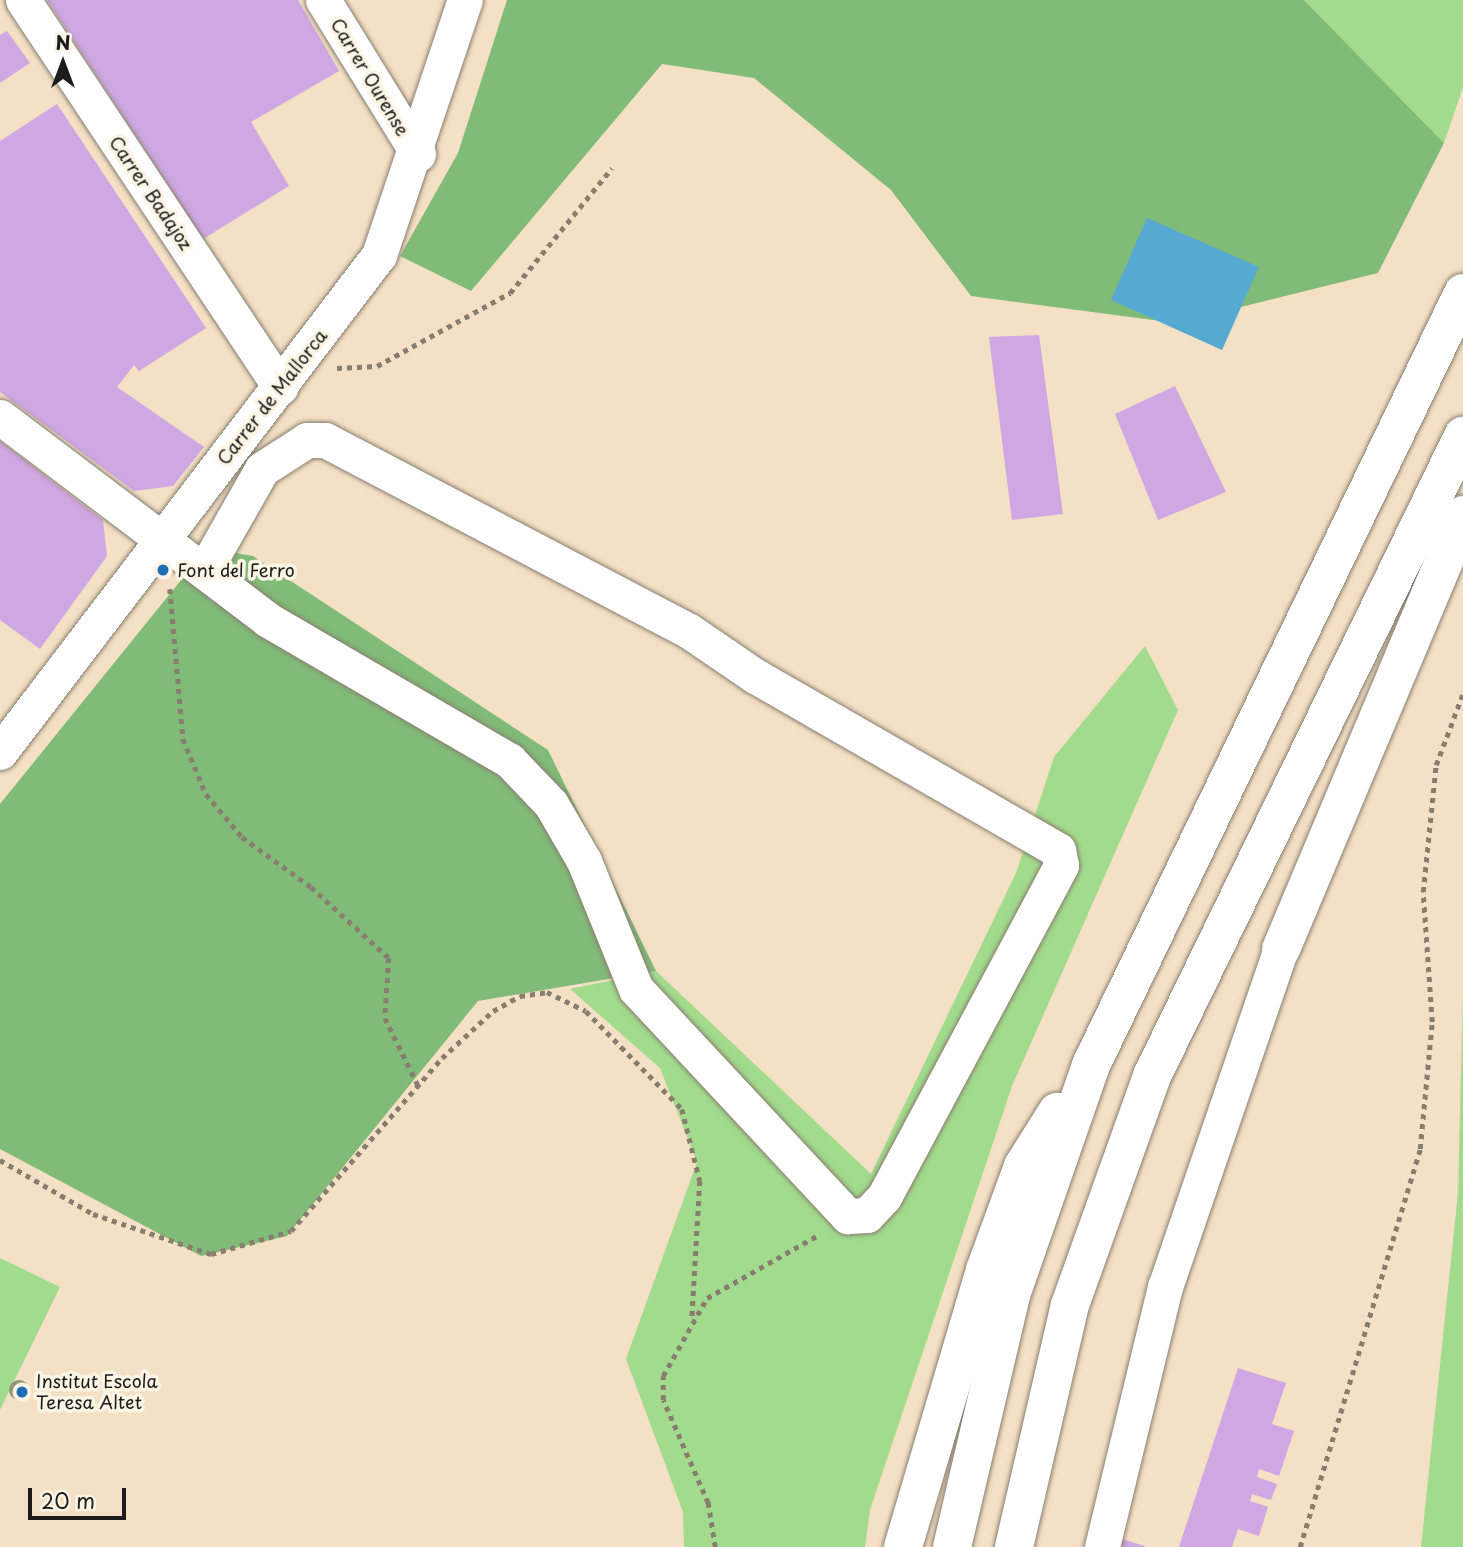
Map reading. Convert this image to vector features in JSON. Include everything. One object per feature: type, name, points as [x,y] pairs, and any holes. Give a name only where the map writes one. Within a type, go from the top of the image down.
[{"type":"highway","points":[[952,1547],[1011,1295],[1091,1065],[1463,293]]},
{"type":"highway","points":[[1014,1547],[1070,1305],[1142,1101],[1232,899],[1463,436]]},
{"type":"highway","points":[[1281,949],[1463,515]]},
{"type":"highway","points":[[903,1547],[954,1366],[1023,1166],[1091,1065]]},
{"type":"street","name":"Carrer Badajoz","points":[[23,0],[280,387]]},
{"type":"street","name":"Carrer Ourense","points":[[323,0],[418,154]]},
{"type":"street","name":"Carrer de Mallorca","points":[[0,752],[166,556],[280,387],[379,255],[418,154],[465,0]]},
{"type":"street","points":[[0,417],[166,556],[204,571],[268,620],[509,760],[551,804],[584,861],[636,989],[848,1216],[867,1215],[884,1198],[1061,865],[1058,850],[755,676],[689,631],[325,440],[307,440],[262,469],[204,571]]},
{"type":"street","points":[[1102,1547],[1165,1287],[1281,949]]},
{"type":"path","points":[[304,355],[329,368],[376,366],[510,293],[612,168]]},
{"type":"path","points":[[166,556],[183,739],[206,794],[242,837],[311,887],[389,958],[385,1018],[418,1085]]},
{"type":"path","points":[[1300,1547],[1420,1149],[1432,1022],[1423,892],[1436,765],[1463,693]]},
{"type":"path","points":[[0,1160],[93,1214],[211,1254],[291,1231],[418,1085],[493,1012],[520,996],[547,992],[586,1011],[682,1109],[697,1153],[692,1321]]},
{"type":"path","points":[[715,1547],[708,1503],[663,1400],[663,1376],[707,1297],[733,1278],[784,1258],[848,1216]]},
{"type":"green space","points":[[507,0],[1304,0],[1444,143],[1378,273],[1176,323],[971,296],[891,190],[754,78],[662,64],[471,291],[400,256],[458,153]]},
{"type":"green space","points":[[1304,0],[1463,0],[1463,87],[1444,143]]},
{"type":"green space","points":[[207,548],[253,556],[548,750],[656,971],[478,1001],[287,1236],[201,1256],[0,1149],[0,804]]},
{"type":"green space","points":[[1145,646],[1178,710],[1012,1086],[870,1510],[865,1547],[684,1547],[683,1512],[626,1359],[697,1162],[660,1068],[570,989],[656,971],[871,1174],[1016,873],[1054,757]]},
{"type":"green space","points":[[1463,991],[1463,1547],[1421,1547],[1458,1193]]},
{"type":"green space","points":[[0,1258],[60,1287],[0,1410]]},
{"type":"water","points":[[1147,218],[1259,267],[1222,350],[1111,300]]},
{"type":"building","points":[[47,0],[298,0],[339,71],[251,122],[289,186],[203,239]]},
{"type":"building","points":[[7,31],[30,63],[0,83],[0,35]]},
{"type":"building","points":[[57,104],[206,328],[139,371],[134,365],[117,387],[204,447],[173,486],[134,491],[0,392],[0,141]]},
{"type":"building","points":[[1039,335],[1063,514],[1012,520],[989,337]]},
{"type":"building","points":[[1175,386],[1226,492],[1158,520],[1115,414]]},
{"type":"building","points":[[0,441],[103,520],[107,556],[40,649],[0,620]]},
{"type":"building","points":[[1238,1368],[1286,1383],[1272,1424],[1294,1431],[1279,1476],[1259,1469],[1257,1477],[1277,1484],[1271,1500],[1252,1494],[1250,1501],[1268,1507],[1259,1536],[1238,1529],[1232,1547],[1179,1547]]},
{"type":"building","points":[[1115,1537],[1145,1546],[1145,1547],[1112,1547]]},
{"type":"place","name":"Font del Ferro","points":[[163,570]]},
{"type":"place","name":"Institut Escola Teresa Altet","points":[[22,1392]]}]
